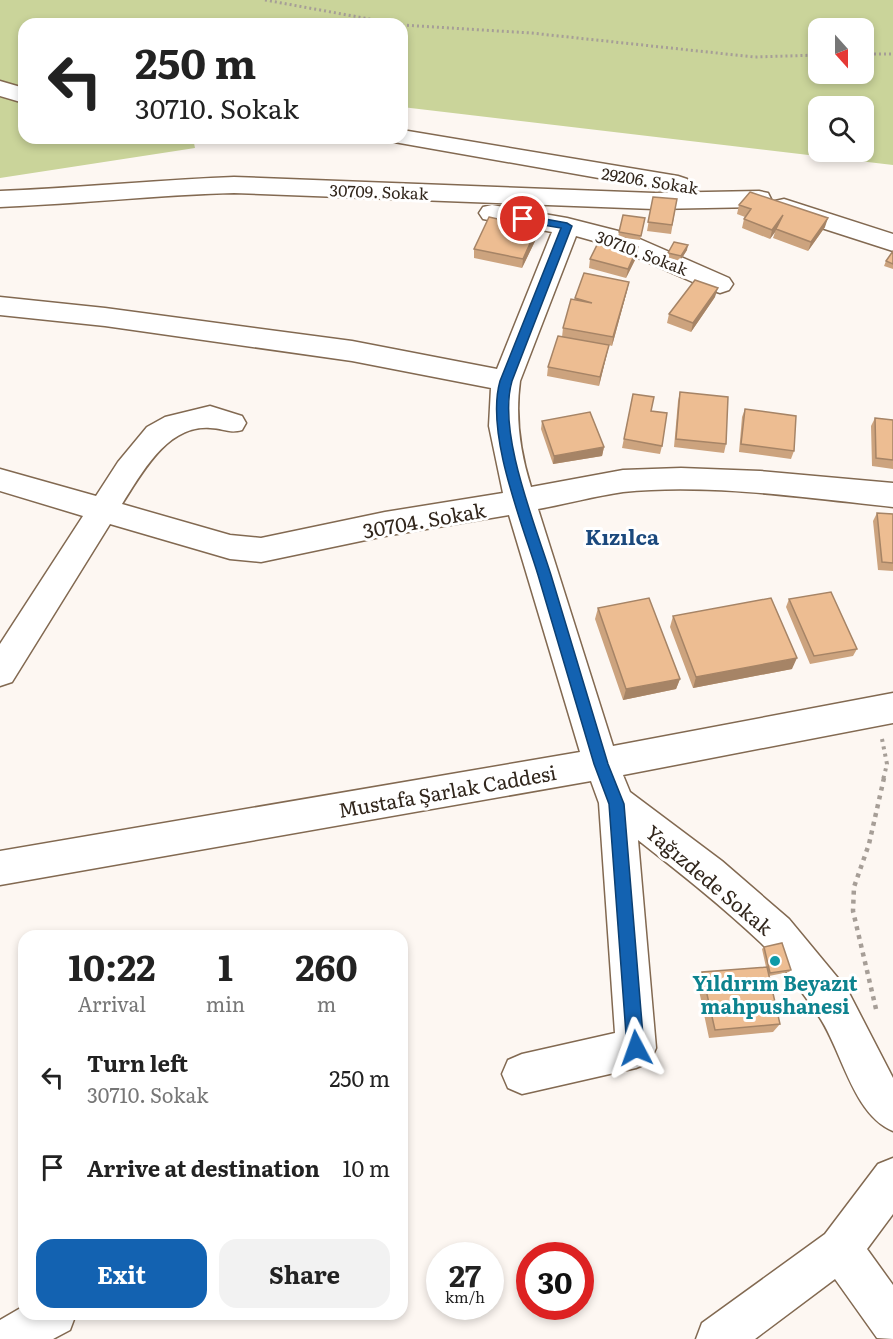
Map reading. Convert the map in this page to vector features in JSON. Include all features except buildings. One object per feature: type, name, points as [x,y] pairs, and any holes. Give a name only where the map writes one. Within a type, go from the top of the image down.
[{"type":"street","points":[[0,88],[18,94]]},
{"type":"street","name":"29206. Sokak","points":[[408,138],[759,199],[893,243]]},
{"type":"street","name":"30709. Sokak","points":[[0,199],[87,196],[173,187],[234,185],[654,201],[759,199]]},
{"type":"street","name":"30710. Sokak","points":[[348,190],[567,226],[616,239],[720,284]]},
{"type":"street","points":[[522,1074],[636,1048],[617,804],[601,764],[506,448],[502,415],[502,393],[506,381],[567,226]]},
{"type":"street","points":[[0,306],[105,317],[352,351],[506,381]]},
{"type":"street","points":[[0,672],[128,470],[157,435],[175,424],[210,417],[232,423]]},
{"type":"street","name":"30704. Sokak","points":[[0,480],[230,547],[261,550],[385,524],[623,481],[681,479],[760,482],[893,495]]},
{"type":"street","name":"Mustafa Şarlak Caddesi","points":[[0,868],[601,764],[885,710]]},
{"type":"street","name":"Yağızdede Sokak","points":[[617,804],[709,873],[776,932],[833,1003],[877,1090],[893,1111]]},
{"type":"street","points":[[718,1339],[840,1249],[893,1179]]},
{"type":"street","points":[[840,1249],[893,1322]]},
{"type":"street","points":[[10,1339],[43,1320]]},
{"type":"path","points":[[265,0],[364,18]]},
{"type":"path","points":[[408,26],[531,33],[754,57],[808,55]]},
{"type":"path","points":[[874,54],[893,54]]},
{"type":"path","points":[[878,1018],[866,971],[860,933],[853,911],[854,887],[869,844],[887,764],[885,710]]},
{"type":"green space","points":[[0,0],[893,0],[893,165],[868,162],[874,162],[874,96],[808,96],[808,155],[408,108],[408,18],[18,18],[18,144],[194,144],[195,148],[0,178]]},
{"type":"place","name":"Yıldırım Beyazıt mahpushanesi","points":[[775,961]]},
{"type":"district","name":"Kızılca","points":[[622,535]]},
{"type":"route","points":[[523,219],[567,226],[502,393],[506,448],[601,764],[617,804],[636,1048]]}]
